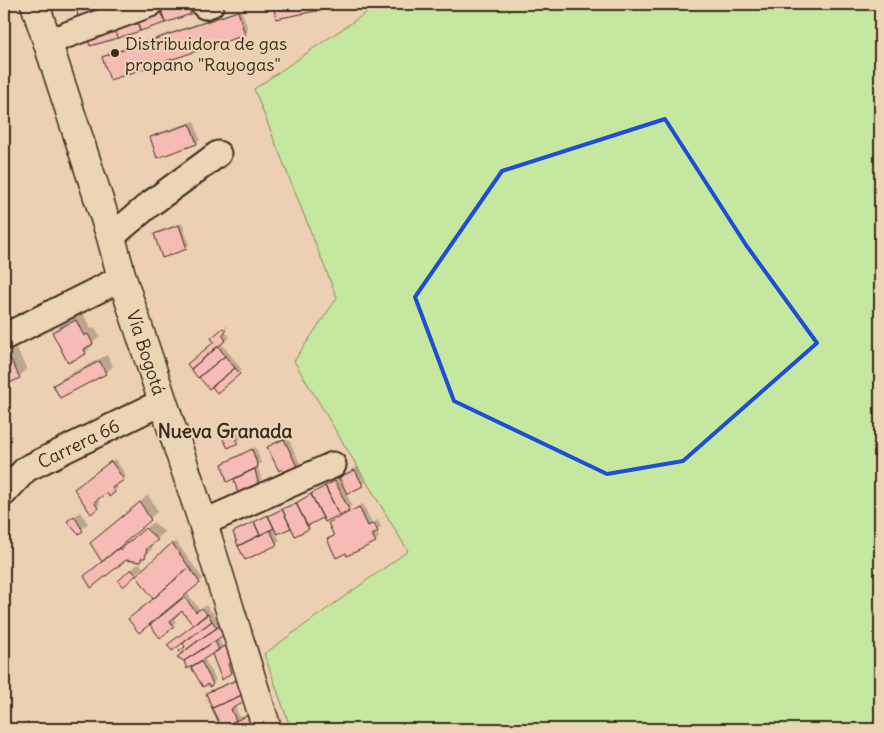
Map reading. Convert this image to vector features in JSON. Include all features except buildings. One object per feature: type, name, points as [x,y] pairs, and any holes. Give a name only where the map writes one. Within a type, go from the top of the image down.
[{"type":"main road","name":"Vía Bogotá","points":[[35,4],[111,237],[122,278],[162,402],[203,523],[267,729]]},
{"type":"street","points":[[48,42],[150,4]]},
{"type":"street","points":[[111,237],[150,204],[218,154]]},
{"type":"street","points":[[4,337],[122,278]]},
{"type":"street","name":"Carrera 66","points":[[4,493],[26,468],[162,402]]},
{"type":"street","points":[[203,523],[332,465]]},
{"type":"highlighted area","points":[[665,119],[746,245],[817,343],[683,461],[607,474],[454,401],[415,297],[502,171]]},
{"type":"green space","points":[[375,4],[880,4],[880,729],[291,729],[264,654],[408,551],[294,361],[337,298],[254,89],[376,6]]},
{"type":"place","name":"Distribuidora de gas propano \"Rayogas\"","points":[[115,53]]},
{"type":"district","name":"Nueva Granada","points":[[225,431]]}]
